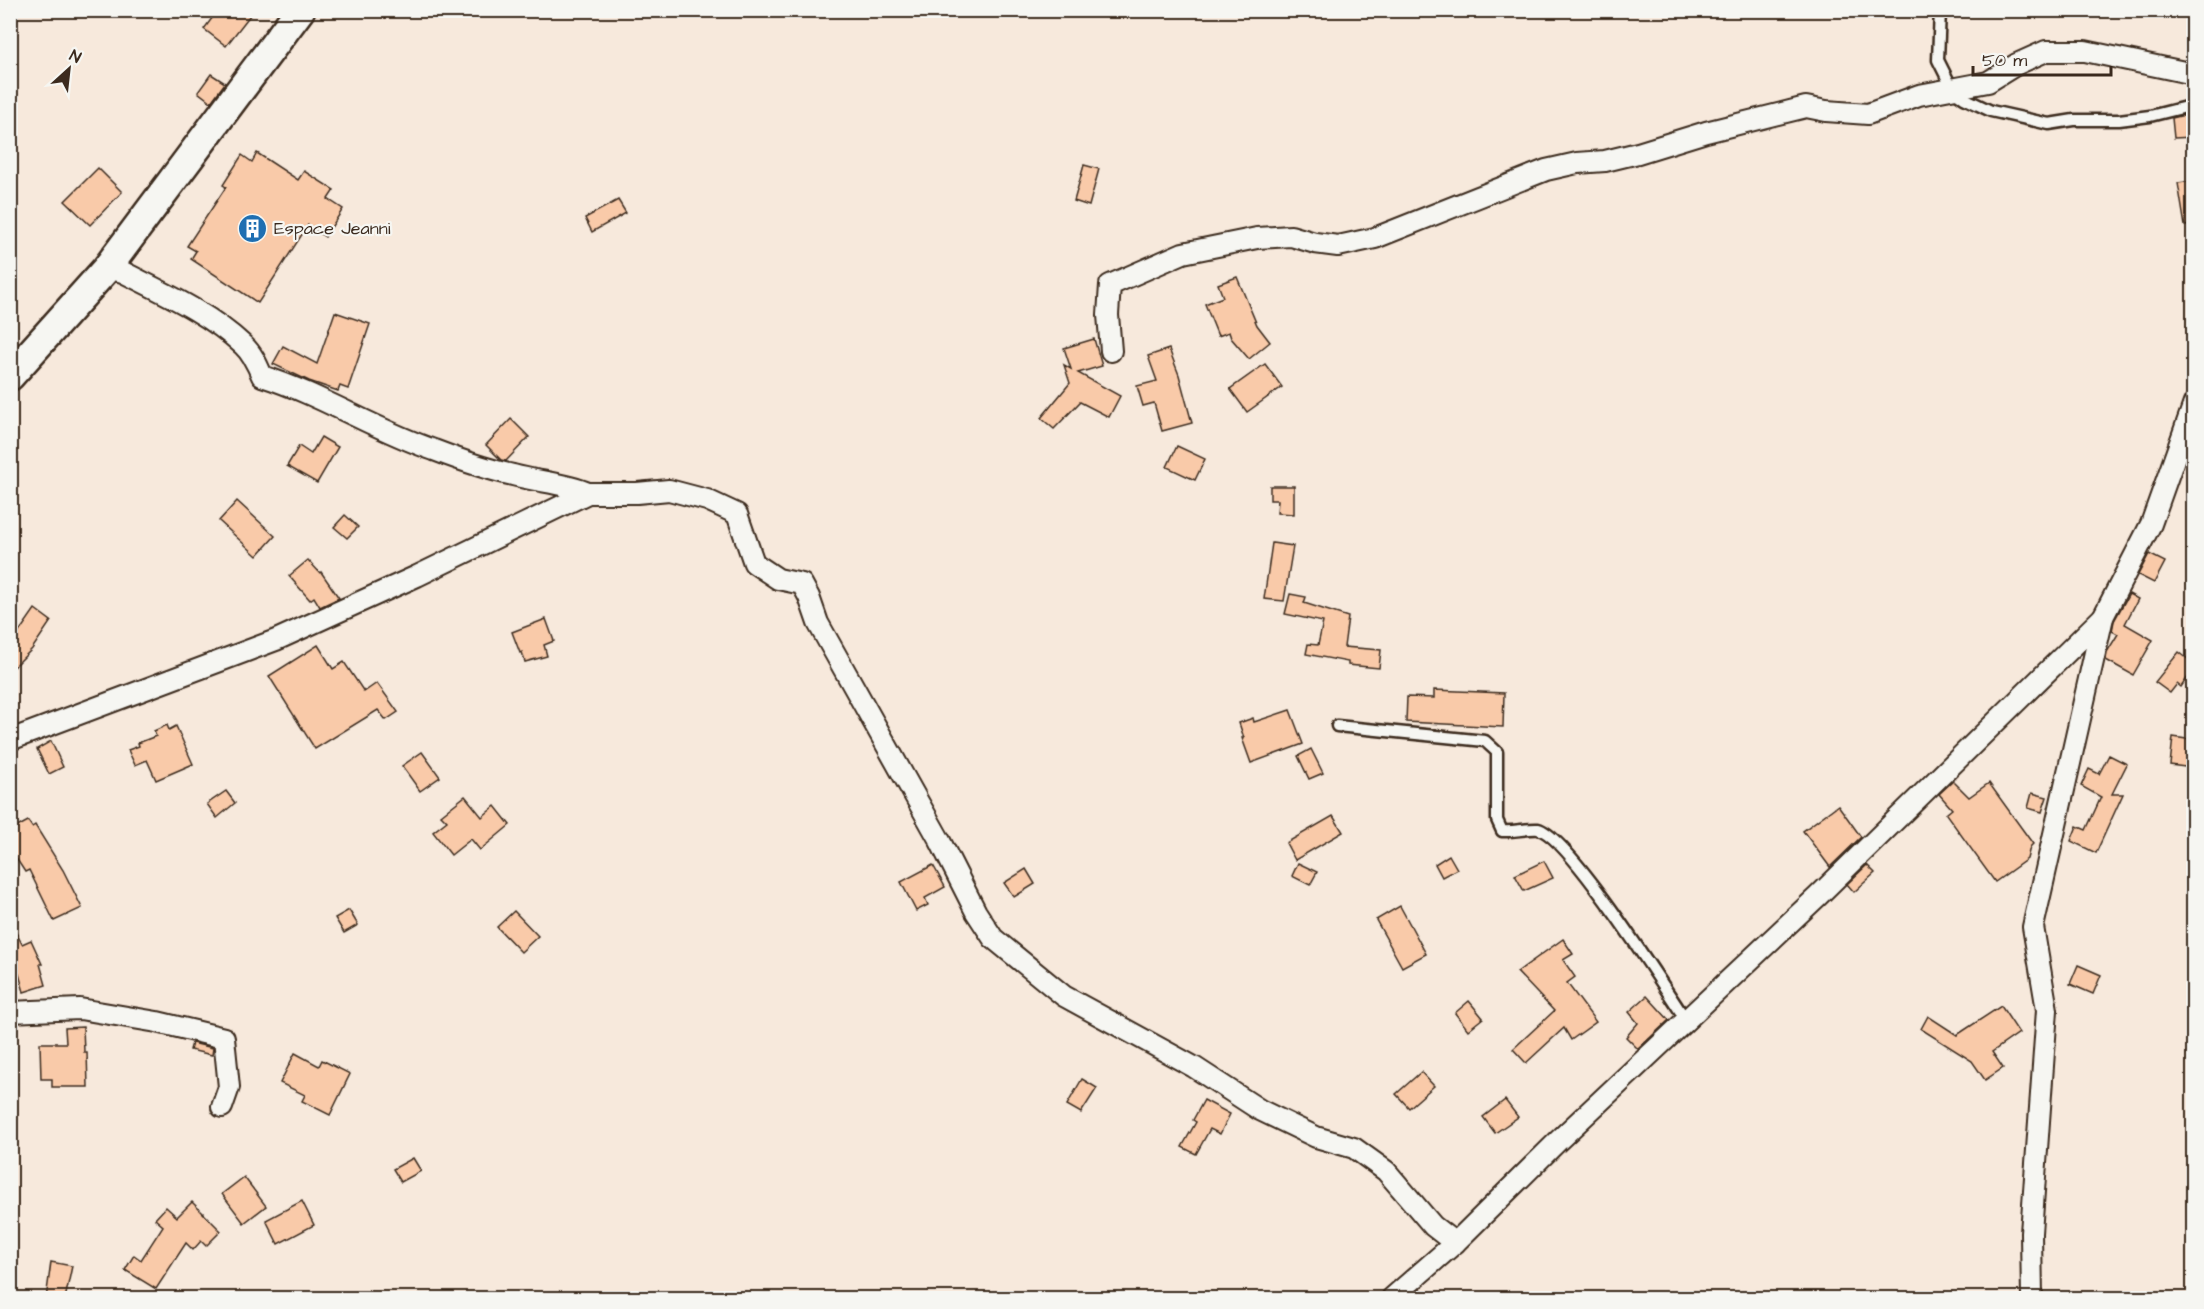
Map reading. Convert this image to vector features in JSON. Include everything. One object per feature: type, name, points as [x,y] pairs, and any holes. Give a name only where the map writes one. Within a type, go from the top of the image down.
[{"type":"main road","points":[[10,376],[107,268],[300,10]]},
{"type":"street","points":[[1111,351],[1108,315],[1110,285],[1183,253],[1268,237],[1291,236],[1315,243],[1338,246],[1375,238],[1546,170],[1577,162],[1605,162],[1706,132],[1806,107],[1868,114],[1919,95],[1989,82],[2017,64],[2046,51],[2085,51],[2193,74]]},
{"type":"street","points":[[107,268],[123,272],[211,321],[243,345],[254,358],[262,376],[425,447],[494,470],[575,487],[588,494]]},
{"type":"street","points":[[2032,1299],[2031,1233],[2047,1010],[2033,927],[2103,617],[2151,524],[2193,403]]},
{"type":"street","points":[[10,741],[276,640],[588,494],[669,490],[707,500],[737,514],[754,563],[778,579],[802,584],[818,623],[939,839],[976,912],[993,938],[1064,996],[1194,1067],[1260,1110],[1317,1137],[1354,1148],[1386,1171],[1433,1226],[1455,1243]]},
{"type":"street","points":[[1392,1299],[1455,1243],[1558,1141],[1817,897],[2103,617]]},
{"type":"street","points":[[10,1012],[80,1009],[157,1022],[224,1038],[229,1087],[222,1107]]},
{"type":"lane","points":[[1940,10],[1938,60],[1953,90],[1991,111],[2049,124],[2074,120],[2119,120],[2150,116],[2193,105]]},
{"type":"lane","points":[[1337,726],[1485,741],[1497,752],[1497,820],[1502,831],[1538,829],[1554,838],[1572,857],[1591,883],[1686,1020]]},
{"type":"building","points":[[218,10],[254,10],[226,46],[204,29]]},
{"type":"building","points":[[211,74],[225,83],[211,102],[198,92]]},
{"type":"building","points":[[2193,113],[2193,137],[2174,138],[2172,118]]},
{"type":"building","name":"Espace Jeanni","points":[[257,153],[298,180],[304,171],[334,190],[328,199],[343,209],[325,237],[308,225],[258,303],[191,259],[196,251],[187,246],[226,187],[223,185],[242,155],[252,162]]},
{"type":"building","points":[[1084,165],[1099,169],[1089,206],[1074,201]]},
{"type":"building","points":[[98,168],[122,192],[90,225],[65,201]]},
{"type":"building","points":[[2193,181],[2193,225],[2185,226],[2178,183]]},
{"type":"building","points":[[618,200],[626,213],[592,232],[585,218]]},
{"type":"building","points":[[1237,277],[1257,325],[1270,342],[1249,359],[1231,338],[1229,332],[1218,336],[1205,304],[1223,297],[1218,284]]},
{"type":"building","points":[[335,312],[370,324],[348,389],[340,386],[338,391],[309,381],[273,364],[283,346],[317,364]]},
{"type":"building","points":[[1094,339],[1102,366],[1078,373],[1120,396],[1109,417],[1080,402],[1054,429],[1041,418],[1070,383],[1064,365],[1071,369],[1064,348]]},
{"type":"building","points":[[1169,349],[1179,375],[1192,423],[1162,431],[1154,403],[1143,406],[1137,386],[1157,381],[1148,356]]},
{"type":"building","points":[[1265,364],[1282,387],[1247,412],[1230,389]]},
{"type":"building","points":[[511,419],[529,437],[506,461],[501,460],[486,445]]},
{"type":"building","points":[[321,437],[338,447],[317,483],[287,466],[299,446],[311,454]]},
{"type":"building","points":[[1177,446],[1205,459],[1195,480],[1167,467]]},
{"type":"building","points":[[1270,486],[1294,486],[1294,514],[1277,513],[1278,500],[1270,500]]},
{"type":"building","points":[[237,501],[275,536],[257,556],[219,521]]},
{"type":"building","points":[[345,515],[358,527],[347,538],[334,527]]},
{"type":"building","points":[[1272,543],[1293,546],[1284,601],[1264,599]]},
{"type":"building","points":[[2149,554],[2165,562],[2154,583],[2138,575]]},
{"type":"building","points":[[308,560],[321,572],[339,598],[320,607],[314,597],[310,600],[289,576]]},
{"type":"building","points":[[1290,594],[1306,597],[1304,603],[1348,617],[1344,647],[1381,650],[1379,668],[1348,665],[1348,662],[1306,654],[1308,644],[1318,645],[1323,622],[1285,614]]},
{"type":"building","points":[[2129,594],[2138,599],[2125,624],[2153,640],[2133,675],[2106,660],[2107,652],[2118,634],[2112,631],[2114,621]]},
{"type":"building","points":[[35,609],[51,621],[32,649],[10,671],[10,645]]},
{"type":"building","points":[[546,619],[554,641],[544,645],[547,656],[525,662],[512,632]]},
{"type":"building","points":[[318,645],[333,669],[344,662],[364,692],[377,683],[398,712],[386,720],[378,710],[315,749],[269,676]]},
{"type":"building","points":[[2179,652],[2193,663],[2193,670],[2181,687],[2177,684],[2170,693],[2155,682]]},
{"type":"building","points":[[1434,690],[1504,693],[1503,727],[1406,722],[1407,697],[1434,698]]},
{"type":"building","points":[[1290,710],[1303,744],[1251,763],[1239,723],[1253,718],[1254,722]]},
{"type":"building","points":[[167,725],[169,730],[176,726],[193,764],[156,780],[147,760],[135,765],[128,750],[156,736],[154,731]]},
{"type":"building","points":[[2173,737],[2193,740],[2193,768],[2170,765]]},
{"type":"building","points":[[51,741],[63,767],[49,774],[37,749]]},
{"type":"building","points":[[1311,749],[1323,773],[1309,779],[1298,756]]},
{"type":"building","points":[[422,752],[440,777],[420,791],[402,766]]},
{"type":"building","points":[[2109,755],[2127,764],[2112,794],[2123,794],[2096,853],[2071,841],[2077,826],[2086,830],[2101,797],[2081,786],[2089,769],[2099,774]]},
{"type":"building","points":[[1953,781],[1969,797],[1989,783],[2033,844],[2027,859],[1995,882],[1946,814],[1952,809],[1939,794]]},
{"type":"building","points":[[226,791],[235,803],[217,818],[207,804]]},
{"type":"building","points":[[2032,793],[2047,797],[2042,812],[2028,808]]},
{"type":"building","points":[[465,796],[482,817],[495,806],[510,825],[480,850],[471,839],[451,855],[433,832],[447,821],[441,815]]},
{"type":"building","points":[[1838,805],[1861,837],[1830,867],[1803,831]]},
{"type":"building","points":[[1333,816],[1343,832],[1295,860],[1286,843]]},
{"type":"building","points":[[28,821],[32,827],[35,825],[63,870],[82,908],[54,921],[29,870],[25,872],[10,849],[10,831]]},
{"type":"building","points":[[1449,855],[1457,869],[1442,877],[1435,864]]},
{"type":"building","points":[[1544,861],[1553,878],[1524,891],[1515,875]]},
{"type":"building","points":[[1298,863],[1317,872],[1310,885],[1292,876]]},
{"type":"building","points":[[933,865],[945,887],[925,898],[928,905],[916,911],[901,882]]},
{"type":"building","points":[[1867,865],[1875,873],[1854,892],[1847,884]]},
{"type":"building","points":[[1026,869],[1035,884],[1014,897],[1004,883]]},
{"type":"building","points":[[1400,906],[1426,954],[1402,967],[1376,920]]},
{"type":"building","points":[[349,910],[358,925],[344,933],[335,918]]},
{"type":"building","points":[[514,911],[538,936],[521,952],[497,927]]},
{"type":"building","points":[[10,921],[22,944],[31,940],[42,964],[40,964],[46,985],[24,992],[19,974],[10,978]]},
{"type":"building","points":[[1563,939],[1573,954],[1563,960],[1575,977],[1567,983],[1596,1022],[1571,1040],[1564,1028],[1526,1063],[1513,1049],[1554,1011],[1517,972]]},
{"type":"building","points":[[2078,965],[2101,975],[2093,994],[2070,984]]},
{"type":"building","points":[[1647,996],[1669,1020],[1638,1049],[1626,1037],[1638,1023],[1629,1012]]},
{"type":"building","points":[[1469,1001],[1483,1018],[1468,1030],[1455,1013]]},
{"type":"building","points":[[2001,1006],[2019,1033],[1992,1052],[2003,1068],[1985,1080],[1972,1061],[1921,1029],[1928,1016],[1957,1035]]},
{"type":"building","points":[[83,1027],[84,1052],[87,1052],[88,1087],[52,1087],[52,1079],[41,1079],[40,1043],[66,1043],[65,1028]]},
{"type":"building","points":[[192,1043],[213,1048],[212,1055],[190,1050]]},
{"type":"building","points":[[295,1053],[319,1066],[322,1060],[350,1074],[330,1115],[302,1101],[305,1095],[280,1083]]},
{"type":"building","points":[[1421,1072],[1434,1086],[1409,1108],[1396,1094]]},
{"type":"building","points":[[1082,1079],[1097,1088],[1081,1113],[1067,1105]]},
{"type":"building","points":[[1204,1100],[1230,1114],[1220,1134],[1210,1129],[1196,1154],[1182,1147],[1196,1122],[1193,1120]]},
{"type":"building","points":[[1505,1100],[1518,1117],[1495,1133],[1483,1117]]},
{"type":"building","points":[[413,1158],[421,1171],[401,1182],[393,1169]]},
{"type":"building","points":[[244,1177],[266,1206],[244,1223],[222,1194]]},
{"type":"building","points":[[302,1201],[314,1225],[278,1244],[266,1220]]},
{"type":"building","points":[[192,1202],[221,1231],[206,1246],[201,1241],[193,1250],[186,1243],[156,1289],[125,1270],[134,1255],[141,1260],[163,1226],[155,1219],[166,1207],[177,1217]]},
{"type":"building","points":[[51,1262],[72,1266],[65,1299],[46,1299]]},
{"type":"place","name":"Espace Jeanni","points":[[253,228]]}]
